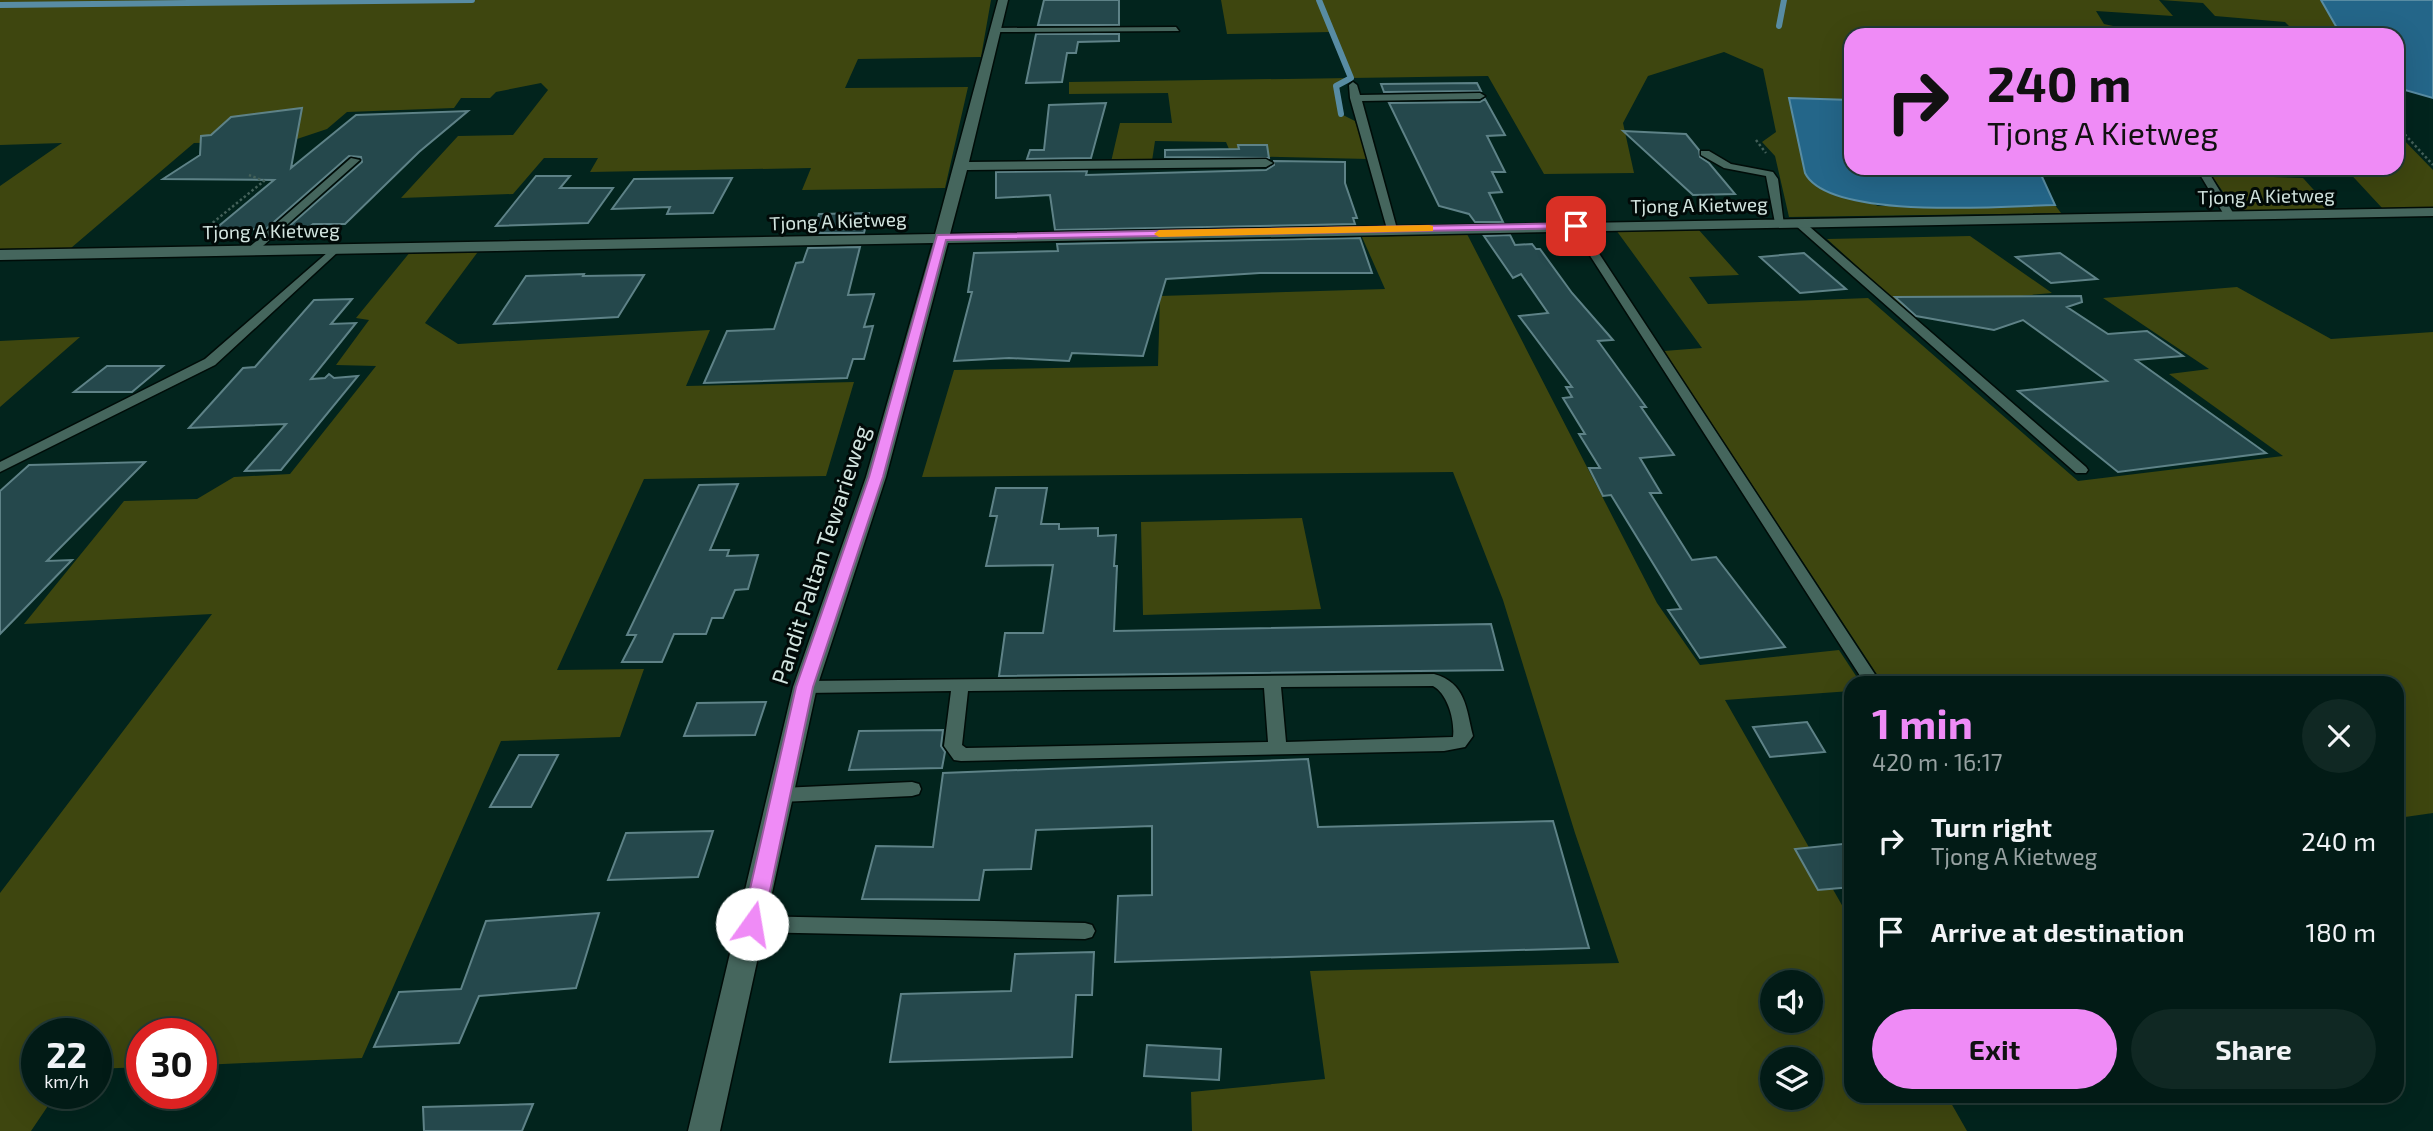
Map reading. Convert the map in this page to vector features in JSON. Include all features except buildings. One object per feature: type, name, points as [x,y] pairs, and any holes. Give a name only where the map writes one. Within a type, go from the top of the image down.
[{"type":"street","name":"Pandit Paltan Tewarieweg","points":[[705,1131],[805,687],[876,477],[961,166],[1003,0]]},
{"type":"street","points":[[961,166],[1266,163]]},
{"type":"street","name":"Tjong A Kietweg","points":[[0,255],[2433,212]]},
{"type":"lane","points":[[995,30],[1176,29]]},
{"type":"lane","points":[[1353,85],[1392,229]]},
{"type":"lane","points":[[1356,98],[1480,96]]},
{"type":"lane","points":[[1705,153],[1728,166],[1769,174],[1773,179],[1780,223]]},
{"type":"lane","points":[[251,251],[355,160]]},
{"type":"lane","points":[[2205,175],[2230,216]]},
{"type":"lane","points":[[1799,223],[2081,470]]},
{"type":"lane","points":[[1576,226],[1868,676]]},
{"type":"lane","points":[[0,468],[210,362],[335,249]]},
{"type":"lane","points":[[805,687],[1444,681],[1451,688],[1464,736],[1459,742],[1444,745],[961,755],[953,746],[960,686]]},
{"type":"lane","points":[[1272,682],[1278,749]]},
{"type":"lane","points":[[781,795],[912,789]]},
{"type":"lane","points":[[752,924],[1085,931]]},
{"type":"path","points":[[2404,134],[2433,165]]},
{"type":"path","points":[[177,252],[264,181],[249,175]]},
{"type":"green space","points":[[0,0],[991,0],[981,57],[858,59],[845,88],[968,87],[945,188],[802,190],[811,168],[590,172],[598,158],[544,158],[513,194],[401,198],[458,136],[513,135],[548,90],[541,83],[496,92],[490,98],[461,98],[454,108],[347,112],[327,129],[291,141],[194,143],[71,248],[0,249],[0,186],[62,143],[0,145]]},
{"type":"green space","points":[[1221,0],[2159,0],[2173,16],[2096,11],[2104,24],[2122,28],[1844,28],[1844,100],[1789,98],[1805,173],[1878,206],[2055,205],[2061,213],[1789,217],[1775,156],[1762,142],[1776,132],[1763,69],[1724,52],[1648,76],[1623,123],[1634,173],[1544,174],[1488,76],[1351,78],[1336,86],[1341,114],[1355,121],[1369,159],[1232,156],[1226,142],[1155,141],[1152,161],[1111,162],[1120,123],[1172,123],[1168,93],[1069,94],[1069,82],[1350,78],[1331,32],[1227,34]]},
{"type":"green space","points":[[2161,0],[2321,0],[2337,28],[2291,28],[2285,22],[2215,16],[2203,3]]},
{"type":"green space","points":[[2404,140],[2433,170],[2433,208],[2383,209],[2351,175],[2404,175]]},
{"type":"green space","points":[[2211,175],[2303,178],[2332,210],[2236,210]]},
{"type":"green space","points":[[1698,229],[1739,275],[1689,277],[1708,304],[1868,298],[2078,481],[2283,456],[2169,374],[2209,369],[2103,298],[2237,287],[2331,339],[2433,332],[2433,813],[2404,817],[2404,676],[1878,676],[1664,351],[1702,348],[1616,230]]},
{"type":"green space","points":[[1467,234],[1657,603],[1700,665],[1839,650],[1856,676],[1844,676],[1844,692],[1725,700],[1844,909],[1844,1103],[1951,1103],[1967,1131],[1192,1131],[1191,1092],[1325,1079],[1310,971],[1619,963],[1575,833],[1503,600],[1453,472],[922,477],[954,370],[1158,366],[1160,296],[1385,289],[1362,237]]},
{"type":"green space","points":[[1970,236],[2052,293],[1902,307],[1827,239]]},
{"type":"green space","points":[[480,249],[425,323],[458,344],[710,330],[686,386],[854,382],[826,476],[644,479],[557,670],[644,669],[620,737],[501,741],[362,1058],[217,1064],[217,1018],[126,1018],[126,1068],[112,1068],[112,1018],[21,1018],[21,1109],[46,1109],[31,1131],[0,1131],[0,893],[212,614],[24,624],[124,501],[197,499],[234,477],[290,474],[376,366],[336,365],[369,320],[356,318],[411,251]]},
{"type":"green space","points":[[80,337],[0,407],[0,341]]},
{"type":"green space","points":[[1302,518],[1321,609],[1143,615],[1141,522]]},
{"type":"water","points":[[2321,0],[2433,0],[2433,98],[2404,90],[2404,28],[2337,28]]},
{"type":"water","points":[[1789,98],[1844,100],[1844,175],[2041,175],[2055,205],[1960,208],[1881,204],[1847,198],[1821,188],[1805,173]]},
{"type":"waterway","points":[[0,5],[472,0]]},
{"type":"waterway","points":[[1319,0],[1351,78],[1336,86],[1341,114]]},
{"type":"waterway","points":[[1779,26],[1784,0]]},
{"type":"slow traffic","points":[[1159,234],[1429,229]]},
{"type":"route","points":[[752,924],[805,687],[876,477],[941,237],[1576,226]]}]
